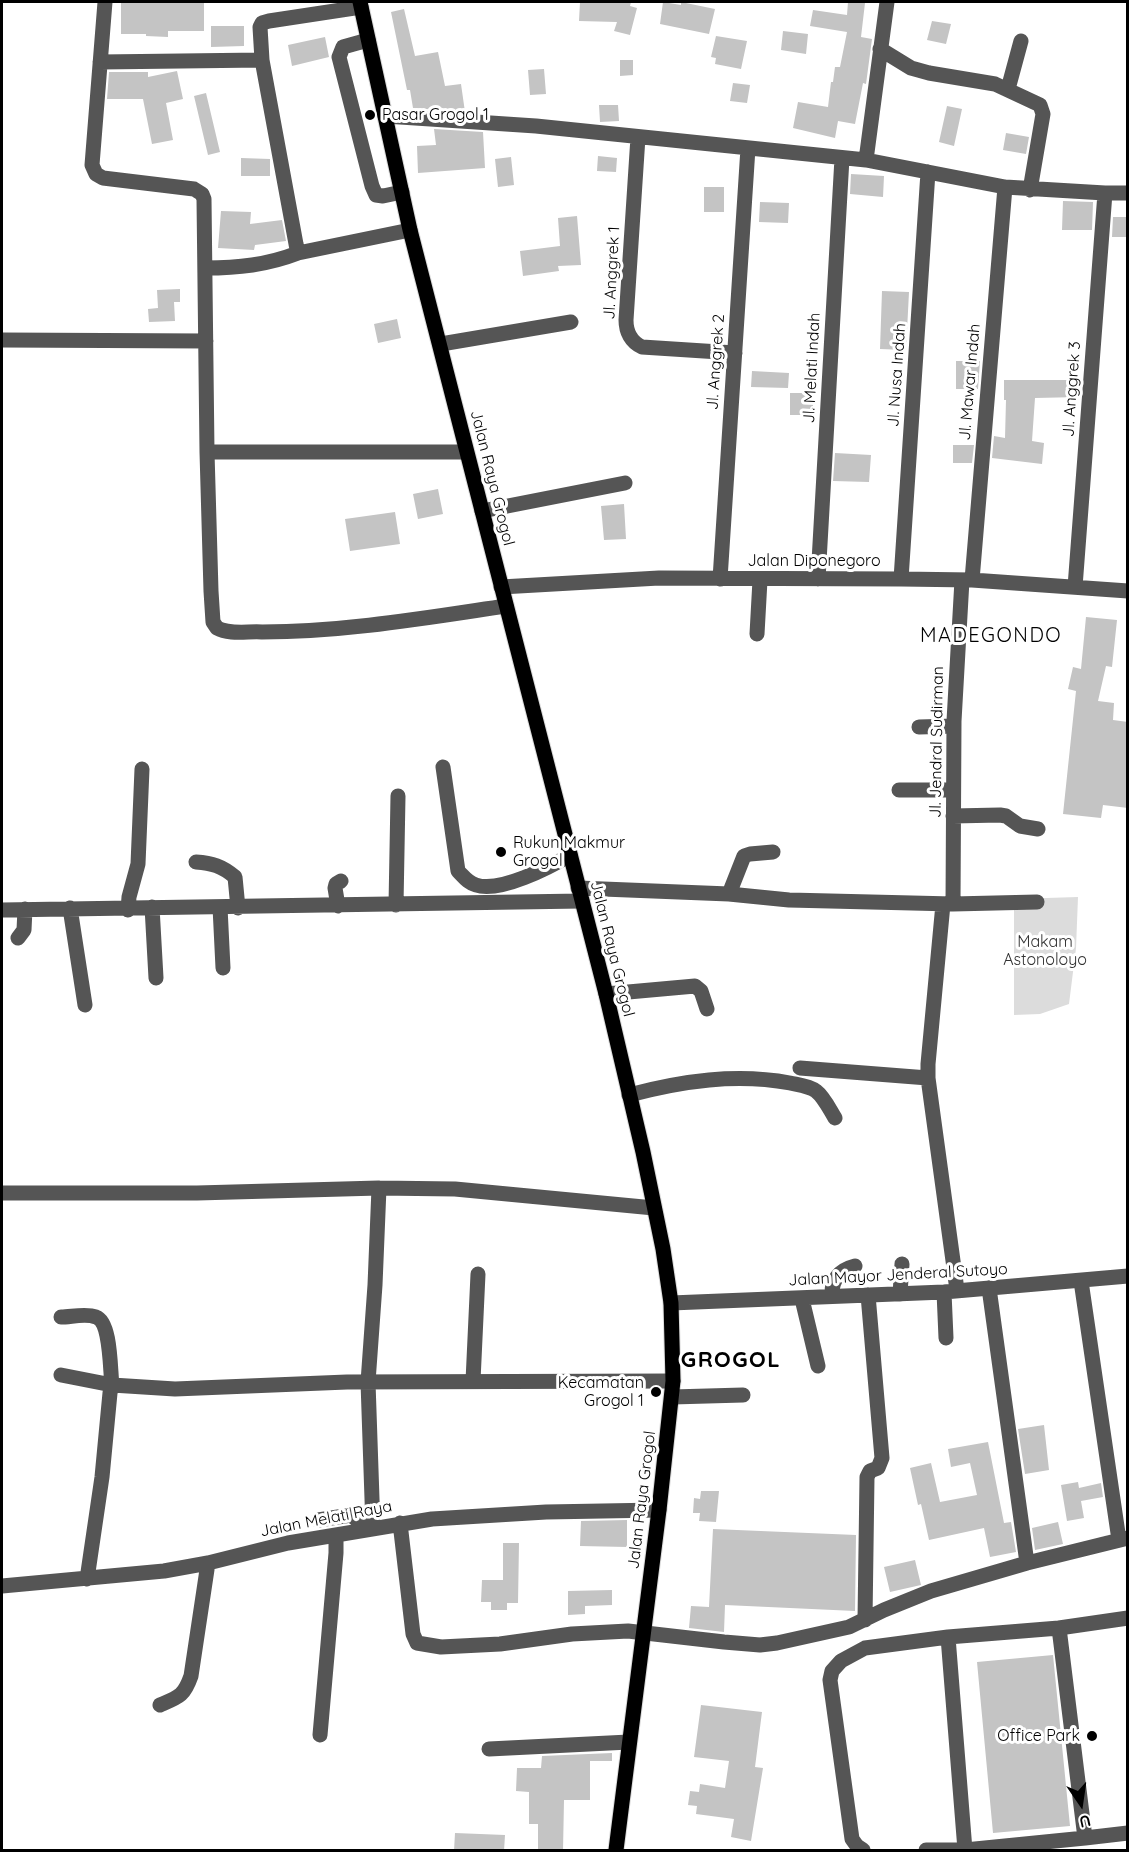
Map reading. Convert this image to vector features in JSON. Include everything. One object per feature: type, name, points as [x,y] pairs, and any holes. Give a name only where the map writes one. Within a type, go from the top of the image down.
[{"type":"main road","name":"Jalan Raya Grogol","points":[[360,4],[410,230],[606,994],[654,1208],[671,1303],[673,1389],[616,1851]]},
{"type":"street","points":[[105,2],[92,165],[96,174],[103,178],[194,189],[202,194],[204,205],[207,452],[213,622],[222,631],[298,632],[374,626],[506,606]]},
{"type":"street","points":[[866,160],[887,2]]},
{"type":"street","points":[[298,253],[259,33],[262,23],[360,4]]},
{"type":"street","points":[[368,39],[344,47],[339,57],[376,195],[402,192]]},
{"type":"street","points":[[1008,89],[1021,41]]},
{"type":"street","points":[[880,49],[900,62],[920,70],[1008,89],[1036,102],[1043,109],[1030,190]]},
{"type":"street","points":[[100,62],[262,60]]},
{"type":"street","points":[[385,116],[536,126],[866,160],[1030,190],[1128,193]]},
{"type":"street","name":"Jl. Anggrek 1","points":[[638,137],[627,333],[633,342],[642,347],[735,352]]},
{"type":"street","name":"Jl. Anggrek 2","points":[[720,579],[748,148]]},
{"type":"street","name":"Jl. Melati Indah","points":[[818,579],[842,158]]},
{"type":"street","name":"Jl. Nusa Indah","points":[[901,579],[928,172]]},
{"type":"street","name":"Jl. Mawar Indah","points":[[967,580],[1005,187]]},
{"type":"street","name":"Jl. Anggrek 3","points":[[1076,587],[1105,194]]},
{"type":"street","points":[[205,268],[260,265],[298,253],[410,230]]},
{"type":"street","points":[[441,344],[571,322]]},
{"type":"street","points":[[2,340],[206,341]]},
{"type":"street","points":[[207,452],[466,452]]},
{"type":"street","points":[[482,511],[625,483]]},
{"type":"street","name":"Jalan Diponegoro","points":[[501,587],[623,579],[901,579],[967,580],[1128,591]]},
{"type":"street","points":[[757,634],[760,580]]},
{"type":"street","name":"Jl. Jendral Sudirman","points":[[946,1338],[951,1291],[928,1064],[948,904],[953,816],[954,726],[967,580]]},
{"type":"street","points":[[919,727],[954,726]]},
{"type":"street","points":[[443,767],[458,871],[469,882],[489,887],[520,880],[570,855]]},
{"type":"street","points":[[128,910],[130,891],[138,864],[142,769]]},
{"type":"street","points":[[899,790],[953,790]]},
{"type":"street","points":[[396,905],[398,796]]},
{"type":"street","points":[[953,816],[1000,815],[1006,816],[1020,826],[1038,829]]},
{"type":"street","points":[[729,894],[744,856],[772,852]]},
{"type":"street","points":[[196,862],[212,862],[235,877],[238,908]]},
{"type":"street","points":[[338,906],[335,888],[336,884],[341,882]]},
{"type":"street","points":[[2,910],[396,905],[580,895],[729,894],[789,900],[948,904],[1037,902]]},
{"type":"street","points":[[152,907],[156,978]]},
{"type":"street","points":[[220,907],[223,968]]},
{"type":"street","points":[[70,908],[85,1005]]},
{"type":"street","points":[[18,938],[24,930],[25,909]]},
{"type":"street","points":[[606,994],[695,986],[701,991],[707,1009]]},
{"type":"street","points":[[800,1068],[928,1078]]},
{"type":"street","points":[[630,1095],[653,1089],[726,1078],[769,1079],[802,1085],[814,1090],[835,1118]]},
{"type":"street","points":[[368,1529],[368,1382],[379,1188]]},
{"type":"street","points":[[2,1193],[455,1189],[654,1208]]},
{"type":"street","points":[[900,1294],[902,1264]]},
{"type":"street","points":[[832,1296],[831,1287],[843,1269],[855,1266]]},
{"type":"street","points":[[473,1381],[478,1274]]},
{"type":"street","name":"Jalan Mayor Jenderal Sutoyo","points":[[671,1303],[951,1291],[1128,1276]]},
{"type":"street","points":[[400,1523],[413,1634],[417,1643],[441,1647],[500,1644],[572,1634],[628,1631],[760,1645],[777,1643],[841,1629],[931,1591],[1027,1563],[1123,1539],[1080,1281]]},
{"type":"street","points":[[988,1288],[1027,1563]]},
{"type":"street","points":[[865,1620],[867,1477],[870,1471],[878,1468],[882,1458],[868,1295]]},
{"type":"street","points":[[802,1299],[818,1366]]},
{"type":"street","points":[[62,1317],[94,1316],[102,1321],[107,1331],[112,1385],[102,1478],[87,1580]]},
{"type":"street","points":[[61,1375],[112,1385],[175,1389],[368,1382],[473,1381],[673,1389],[743,1395]]},
{"type":"street","name":"Jalan Melati Raya","points":[[2,1586],[87,1580],[164,1571],[400,1523],[525,1513],[659,1510]]},
{"type":"street","points":[[318,1520],[351,1515],[368,1529]]},
{"type":"street","points":[[320,1735],[336,1535]]},
{"type":"street","points":[[160,1705],[186,1691],[191,1676],[208,1563]]},
{"type":"street","points":[[864,1851],[852,1839],[830,1680],[832,1671],[841,1661],[865,1648],[948,1637],[1059,1628],[1128,1618]]},
{"type":"street","points":[[1059,1628],[1085,1838]]},
{"type":"street","points":[[948,1637],[965,1850]]},
{"type":"street","points":[[489,1749],[629,1742]]},
{"type":"street","points":[[926,1851],[965,1850],[1128,1833]]},
{"type":"green space","name":"Makam Astonoloyo","points":[[1078,897],[1076,948],[1069,1004],[1040,1014],[1014,1015],[1014,899]]},
{"type":"building","points":[[121,2],[204,2],[204,31],[168,31],[168,37],[121,34]]},
{"type":"building","points":[[580,2],[631,2],[630,6],[637,8],[630,35],[614,31],[617,22],[579,21]]},
{"type":"building","points":[[663,2],[681,5],[681,2],[715,9],[709,34],[660,24]]},
{"type":"building","points":[[848,2],[865,3],[861,37],[872,39],[866,84],[863,83],[855,124],[838,121],[835,138],[793,128],[798,102],[828,107],[831,82],[833,82],[835,67],[840,67],[847,32],[810,26],[813,10],[847,15]]},
{"type":"building","points":[[404,9],[415,56],[438,52],[445,86],[461,84],[465,112],[413,108],[410,90],[407,90],[391,12]]},
{"type":"building","points":[[932,21],[951,24],[946,44],[927,40]]},
{"type":"building","points":[[211,26],[244,26],[244,46],[211,47]]},
{"type":"building","points":[[783,31],[808,34],[806,54],[781,50]]},
{"type":"building","points":[[716,36],[747,41],[741,69],[715,64],[716,58],[711,57]]},
{"type":"building","points":[[325,37],[329,57],[292,66],[288,45]]},
{"type":"building","points":[[620,60],[633,60],[633,75],[620,76]]},
{"type":"building","points":[[544,69],[546,94],[530,95],[528,70]]},
{"type":"building","points":[[177,71],[183,99],[166,103],[173,140],[152,144],[143,99],[107,99],[109,72],[148,72],[148,77]]},
{"type":"building","points":[[733,83],[750,85],[747,103],[730,101]]},
{"type":"building","points":[[206,93],[220,152],[208,155],[194,96]]},
{"type":"building","points":[[599,105],[618,105],[619,121],[600,122]]},
{"type":"building","points":[[947,106],[962,109],[954,146],[939,142]]},
{"type":"building","points":[[434,129],[483,132],[485,168],[418,173],[417,146],[436,145]]},
{"type":"building","points":[[1006,133],[1029,137],[1026,154],[1003,150]]},
{"type":"building","points":[[598,156],[617,158],[616,172],[597,171]]},
{"type":"building","points":[[511,157],[514,185],[498,187],[495,159]]},
{"type":"building","points":[[241,158],[270,159],[270,176],[241,176]]},
{"type":"building","points":[[851,174],[884,176],[883,197],[850,194]]},
{"type":"building","points":[[704,187],[724,187],[724,212],[704,212]]},
{"type":"building","points":[[1063,201],[1093,202],[1092,230],[1062,230]]},
{"type":"building","points":[[760,202],[789,203],[788,223],[759,222]]},
{"type":"building","points":[[221,211],[251,212],[250,224],[282,220],[286,241],[255,245],[254,250],[218,248]]},
{"type":"building","points":[[577,216],[581,265],[558,266],[559,271],[523,276],[520,251],[560,246],[558,218]]},
{"type":"building","points":[[1113,217],[1128,217],[1128,237],[1112,237]]},
{"type":"building","points":[[180,289],[180,302],[174,302],[175,321],[149,322],[148,309],[158,308],[157,290]]},
{"type":"building","points":[[882,291],[909,292],[906,350],[880,349]]},
{"type":"building","points":[[397,319],[401,338],[378,343],[374,324]]},
{"type":"building","points":[[956,361],[980,361],[978,389],[956,389]]},
{"type":"building","points":[[752,371],[789,373],[788,388],[751,387]]},
{"type":"building","points":[[1004,380],[1081,380],[1080,397],[1035,398],[1032,441],[1044,443],[1042,464],[992,458],[994,436],[1005,438]]},
{"type":"building","points":[[790,393],[813,393],[813,415],[790,415]]},
{"type":"building","points":[[953,445],[974,445],[972,463],[953,463]]},
{"type":"building","points":[[835,453],[871,455],[869,482],[833,481]]},
{"type":"building","points":[[438,489],[443,514],[418,519],[413,494]]},
{"type":"building","points":[[624,504],[626,539],[604,540],[601,506]]},
{"type":"building","points":[[395,512],[400,544],[350,551],[345,519]]},
{"type":"building","points":[[1086,617],[1117,620],[1112,667],[1106,666],[1098,701],[1114,703],[1113,720],[1128,722],[1128,808],[1103,805],[1101,818],[1063,814],[1076,691],[1068,689],[1073,667],[1081,669]]},
{"type":"building","points":[[1044,1425],[1049,1470],[1025,1474],[1018,1429]]},
{"type":"building","points":[[988,1442],[1004,1523],[1011,1522],[1016,1552],[990,1557],[984,1528],[929,1540],[910,1468],[931,1463],[940,1502],[977,1495],[970,1463],[951,1467],[948,1449]]},
{"type":"building","points":[[1078,1482],[1079,1488],[1101,1483],[1103,1497],[1081,1501],[1084,1518],[1067,1521],[1061,1485]]},
{"type":"building","points":[[701,1491],[719,1491],[716,1522],[699,1521],[700,1513],[693,1513],[694,1498],[700,1499]]},
{"type":"building","points":[[627,1520],[627,1547],[580,1546],[581,1521]]},
{"type":"building","points":[[1058,1522],[1063,1544],[1035,1550],[1032,1528]]},
{"type":"building","points":[[713,1529],[856,1535],[855,1611],[725,1605],[724,1632],[689,1628],[691,1606],[709,1607]]},
{"type":"building","points":[[503,1543],[519,1543],[518,1603],[507,1603],[507,1610],[491,1610],[491,1602],[481,1602],[482,1580],[503,1580]]},
{"type":"building","points":[[915,1560],[921,1585],[890,1592],[884,1567]]},
{"type":"building","points":[[612,1590],[612,1605],[585,1606],[585,1614],[568,1615],[568,1591]]},
{"type":"building","points":[[1053,1655],[1070,1826],[993,1833],[977,1662]]},
{"type":"building","points":[[701,1705],[762,1712],[755,1767],[763,1768],[751,1841],[731,1837],[734,1819],[696,1814],[697,1806],[688,1805],[690,1791],[699,1792],[700,1784],[725,1788],[729,1761],[694,1757]]},
{"type":"building","points":[[612,1753],[612,1761],[590,1761],[590,1800],[564,1800],[563,1851],[538,1851],[538,1824],[529,1824],[529,1792],[516,1791],[517,1768],[541,1768],[542,1756]]},
{"type":"building","points":[[455,1833],[505,1835],[504,1851],[454,1851]]},
{"type":"place","name":"Pasar Grogol 1","points":[[370,115]]},
{"type":"place","name":"Rukun Makmur Grogol","points":[[501,852]]},
{"type":"place","name":"Kecamatan Grogol 1","points":[[656,1392]]},
{"type":"place","name":"Office Park","points":[[1092,1736]]},
{"type":"district","name":"MADEGONDO","points":[[991,636]]},
{"type":"district","name":"GROGOL","points":[[731,1360]]}]
